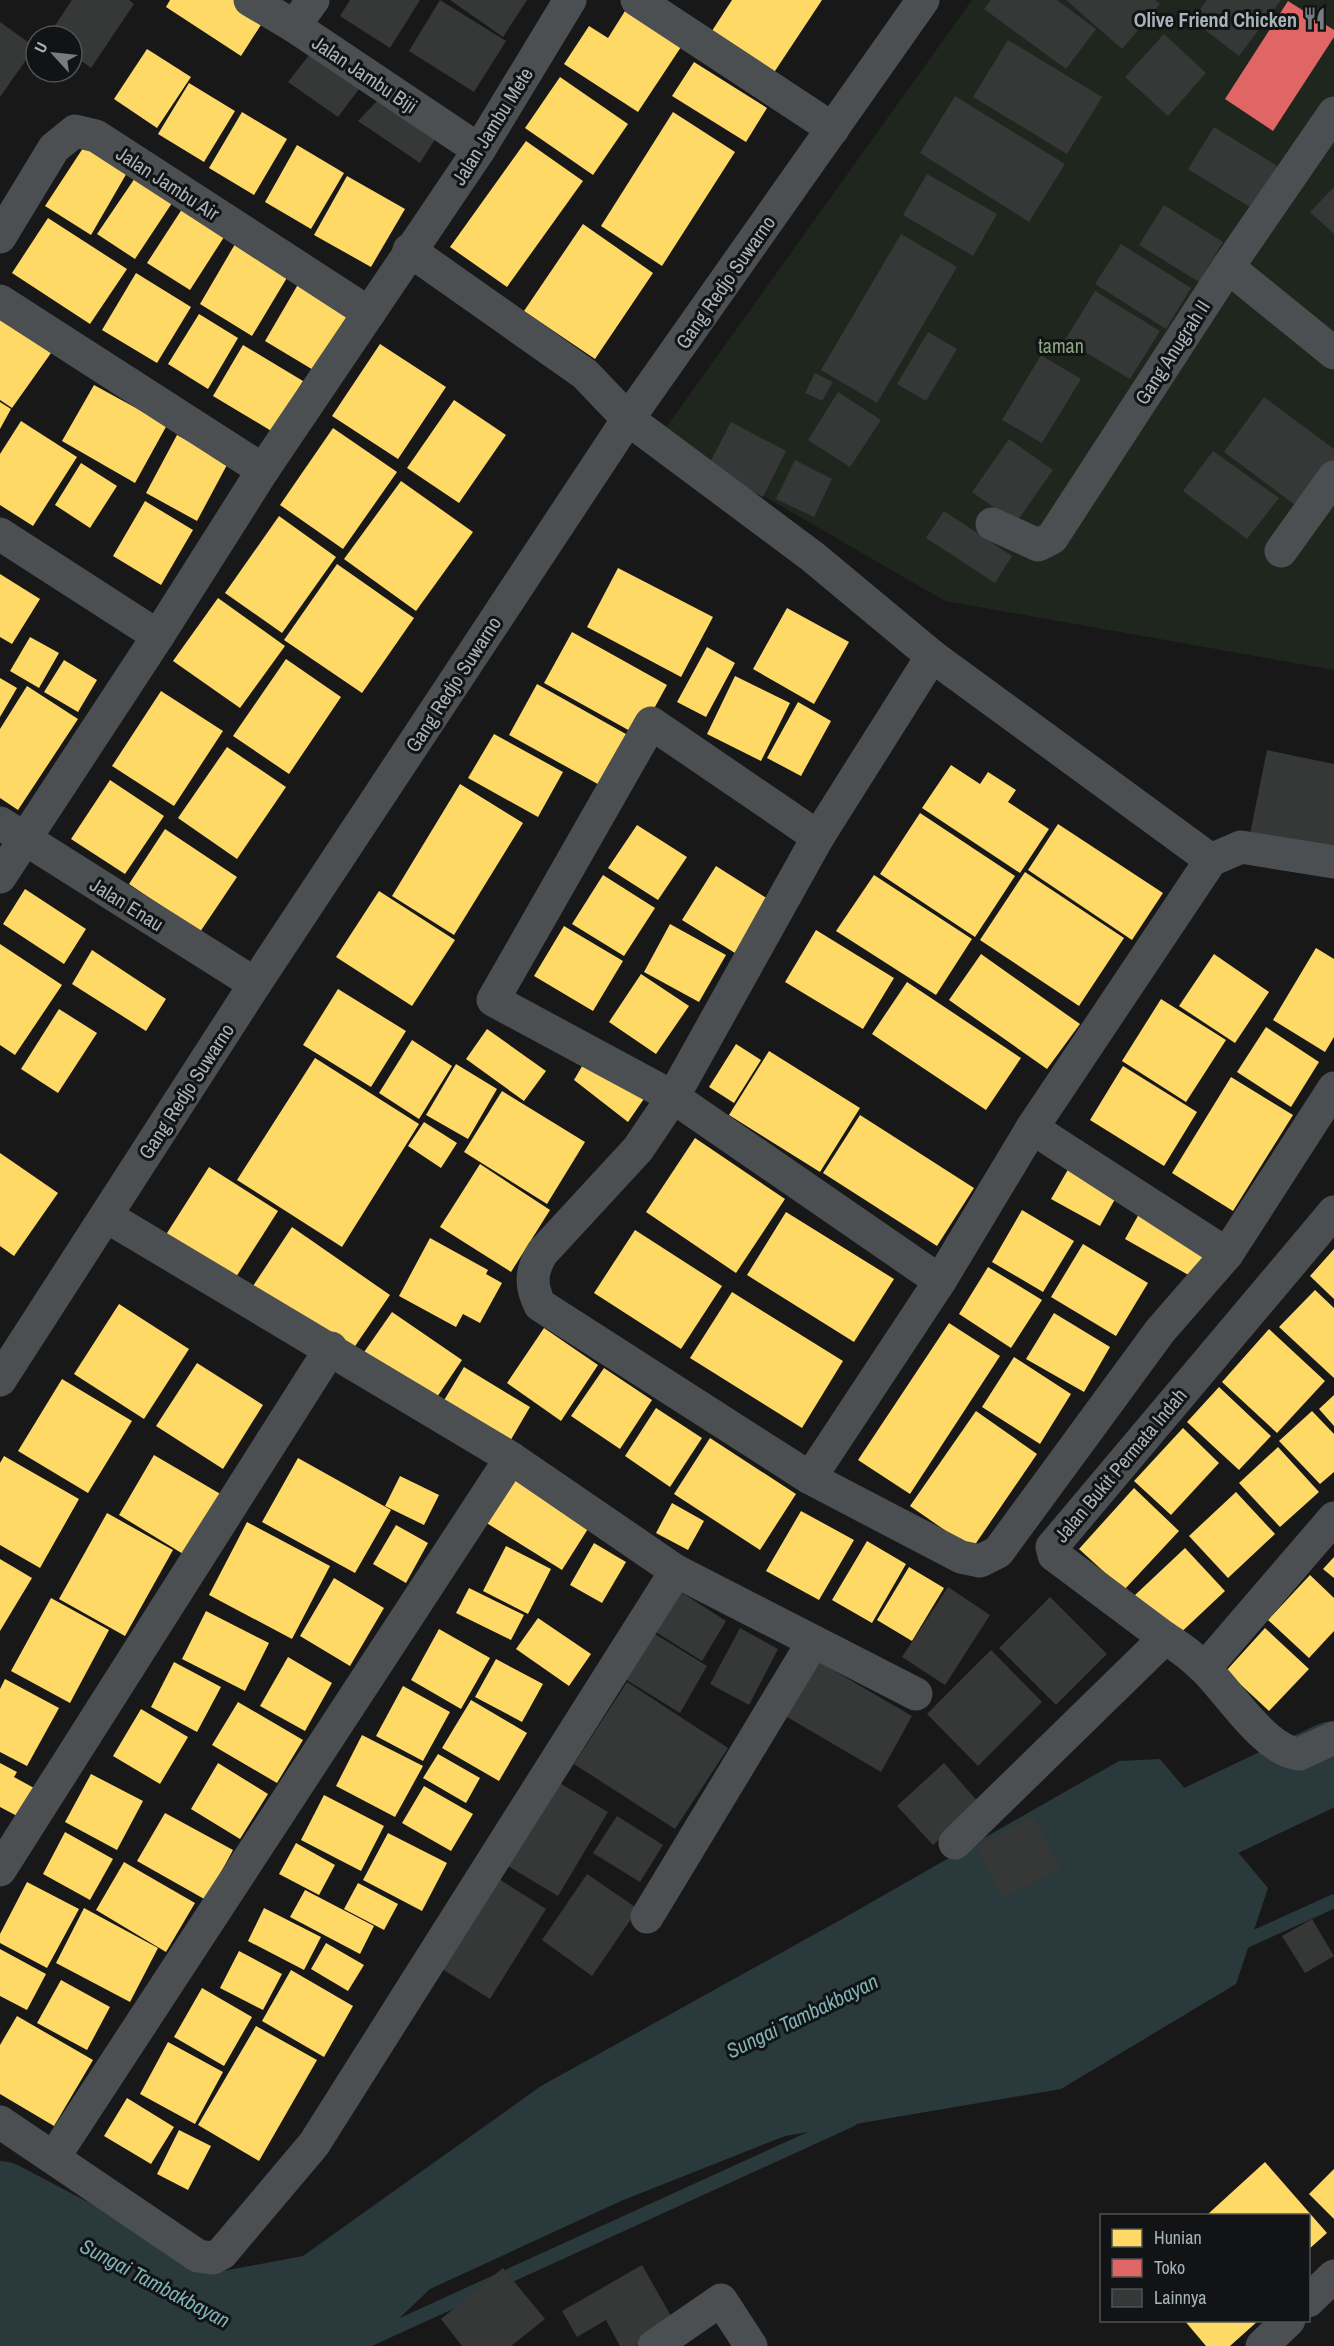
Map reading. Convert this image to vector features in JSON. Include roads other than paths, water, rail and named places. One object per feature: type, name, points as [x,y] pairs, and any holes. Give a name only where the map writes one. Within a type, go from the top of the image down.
[{"type":"street","name":"Jalan Jambu Biji","points":[[250,0],[304,13],[479,150]]},
{"type":"street","name":"Jalan Jambu Mete","points":[[0,877],[12,831],[158,636],[263,470],[369,314],[409,250],[479,150],[570,0]]},
{"type":"street","points":[[637,0],[833,129]]},
{"type":"street","name":"Gang Redjo Suwarno","points":[[0,1380],[255,984],[628,419],[923,0]]},
{"type":"street","name":"Gang Anugrah II","points":[[992,524],[1038,545],[1052,538],[1228,267],[1334,113]]},
{"type":"street","name":"Jalan Jambu Air","points":[[0,237],[54,148],[75,131],[96,136],[369,314]]},
{"type":"street","points":[[409,250],[585,374],[628,419],[813,557],[932,656],[1211,860]]},
{"type":"street","points":[[1228,267],[1334,353]]},
{"type":"street","points":[[0,301],[263,470]]},
{"type":"street","points":[[1281,550],[1334,477]]},
{"type":"street","points":[[0,534],[158,636]]},
{"type":"street","points":[[932,656],[818,837],[673,1097],[638,1149],[542,1253],[535,1265],[533,1292],[540,1305],[810,1478],[961,1557],[980,1561],[998,1552],[1161,1331],[1227,1254],[1334,1088]]},
{"type":"street","points":[[818,837],[651,723],[494,996],[494,1001],[673,1097],[940,1281]]},
{"type":"street","name":"Jalan Enau","points":[[12,831],[255,984]]},
{"type":"street","points":[[810,1478],[940,1281],[1032,1128],[1211,860],[1241,848],[1334,862]]},
{"type":"street","points":[[1032,1128],[1227,1254]]},
{"type":"street","name":"Jalan Bukit Permata Indah","points":[[1165,1638],[1054,1555],[1052,1547],[1334,1212]]},
{"type":"street","points":[[106,1216],[331,1348],[511,1458],[676,1571],[916,1694]]},
{"type":"street","points":[[0,1870],[331,1348]]},
{"type":"street","points":[[54,2157],[511,1458]]},
{"type":"street","points":[[1205,1668],[1334,1518]]},
{"type":"street","points":[[0,2122],[198,2256],[213,2258],[222,2253],[314,2144],[676,1571]]},
{"type":"street","points":[[955,1843],[1165,1638],[1205,1668],[1277,1748],[1288,1753],[1299,1754],[1334,1738]]},
{"type":"street","points":[[647,1917],[813,1642]]},
{"type":"street","points":[[1310,2299],[1334,2277]]},
{"type":"street","points":[[654,2346],[721,2300],[751,2346]]},
{"type":"street","points":[[1262,2346],[1286,2322]]},
{"type":"water","points":[[1160,1759],[1268,1888],[1236,1984],[1061,2089],[785,2136],[621,2201],[430,2289],[370,2346],[0,2346],[0,2216],[175,2280],[303,2256],[541,2086],[842,1919],[1119,1761]]},
{"type":"waterway","name":"Sungai Tambakbayan","points":[[1107,1870],[1334,1762]]},
{"type":"waterway","points":[[1235,1946],[1334,1901]]},
{"type":"waterway","points":[[355,2346],[851,2120]]},
{"type":"waterway","name":"Sungai Tambakbayan","points":[[0,2202],[254,2336],[316,2346]]},
{"type":"place","name":"Olive Friend Chicken","points":[[1315,19]]},
{"type":"park label","name":"taman","points":[[1061,345]]}]
